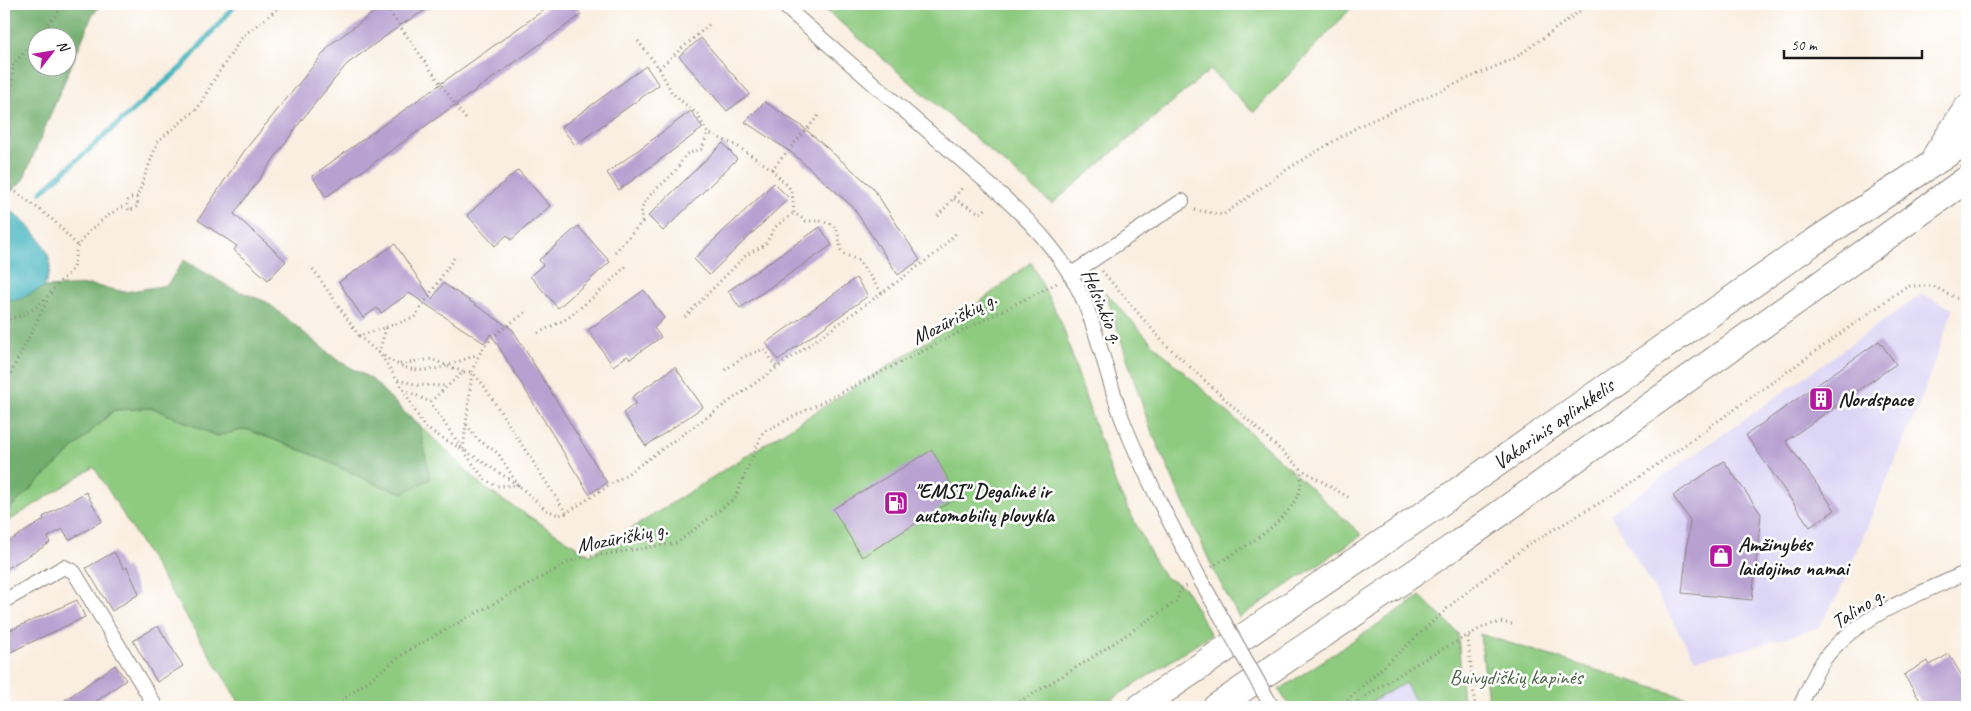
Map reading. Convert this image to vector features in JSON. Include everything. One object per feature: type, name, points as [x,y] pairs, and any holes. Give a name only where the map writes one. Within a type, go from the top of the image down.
[{"type":"highway","points":[[1925,170],[1967,108]]},
{"type":"highway","name":"Vakarinis aplinkkelis","points":[[1140,707],[1431,510],[1812,243],[1967,141]]},
{"type":"highway","name":"Vakarinis aplinkkelis","points":[[1216,707],[1468,536],[1836,275],[1967,179]]},
{"type":"highway","points":[[1941,198],[1967,195]]},
{"type":"street","name":"Helsinkio g.","points":[[782,4],[1023,215],[1052,248],[1070,275],[1092,323],[1123,420],[1148,482],[1199,578],[1272,707]]},
{"type":"street","points":[[1070,275],[1094,261],[1182,201]]},
{"type":"street","points":[[4,600],[64,566],[74,572],[153,706]]},
{"type":"street","name":"Talino g.","points":[[1800,707],[1817,670],[1828,654],[1852,631],[1872,618],[1967,572]]},
{"type":"path","points":[[4,71],[13,65],[65,4]]},
{"type":"path","points":[[125,206],[128,211],[135,209],[139,203],[137,196],[158,141],[198,108],[214,78],[243,36],[284,4]]},
{"type":"path","points":[[384,4],[467,121]]},
{"type":"path","points":[[1182,201],[1196,210],[1223,215],[1286,170],[1359,126],[1515,58],[1590,4]]},
{"type":"path","points":[[659,68],[711,24]]},
{"type":"path","points":[[638,42],[659,68],[672,93],[697,114],[708,133],[737,146],[772,169],[778,179],[786,184],[791,192],[794,214]]},
{"type":"path","points":[[13,65],[5,184],[52,220],[78,246]]},
{"type":"path","points":[[772,169],[819,115]]},
{"type":"path","points":[[615,252],[642,222],[640,212],[645,200],[676,171],[686,154],[702,149],[708,133]]},
{"type":"path","points":[[938,216],[963,187]]},
{"type":"path","points":[[4,388],[47,300],[61,280],[72,270],[78,246],[110,213],[125,206],[130,198],[137,196]]},
{"type":"path","points":[[954,199],[980,213],[987,208]]},
{"type":"path","points":[[794,214],[806,221],[826,223],[837,229],[841,250],[844,254],[859,261],[882,293]]},
{"type":"path","points":[[685,317],[746,254],[765,245],[775,227],[794,214]]},
{"type":"path","points":[[386,327],[380,354],[398,380],[424,427],[518,485],[546,510],[559,515],[566,513],[627,474],[882,293],[938,251],[957,232]]},
{"type":"path","points":[[359,336],[414,318],[454,258]]},
{"type":"path","points":[[1094,261],[1163,342],[1301,469],[1352,499]]},
{"type":"path","points":[[538,333],[568,318],[603,289],[627,265]]},
{"type":"path","points":[[313,269],[359,336],[396,365],[429,372],[477,355],[500,331],[525,313]]},
{"type":"path","name":"Mozūriškių g.","points":[[334,707],[407,651],[575,559],[678,543],[735,498],[763,432],[1070,275]]},
{"type":"path","points":[[1340,707],[1453,603],[1529,544],[1620,491],[1907,286],[1933,286],[1960,300],[1967,300]]},
{"type":"path","points":[[4,320],[23,316],[47,300]]},
{"type":"path","points":[[725,370],[743,357],[764,349],[776,367]]},
{"type":"path","points":[[464,450],[472,372],[477,355]]},
{"type":"path","points":[[396,365],[431,359],[464,372],[472,372],[482,383],[566,513]]},
{"type":"path","points":[[430,402],[464,372]]},
{"type":"path","points":[[398,380],[418,385],[448,386]]},
{"type":"path","points":[[403,389],[430,402],[484,479],[496,486],[518,485]]},
{"type":"path","points":[[466,424],[477,439],[498,453],[518,485]]},
{"type":"path","points":[[1011,707],[1087,661],[1177,600],[1180,590],[1265,532],[1287,512],[1300,492],[1301,469]]},
{"type":"path","points":[[1349,707],[1414,665],[1485,626],[1500,622],[1512,624]]},
{"type":"path","points":[[1468,637],[1475,707]]},
{"type":"shaded area","points":[[1922,294],[1953,309],[1919,405],[1838,595],[1818,628],[1746,649],[1695,659],[1610,514]]},
{"type":"shaded area","points":[[1405,683],[1419,707],[1362,707]]},
{"type":"green space","points":[[4,4],[101,4],[92,16],[78,49],[78,28],[28,28],[28,78],[66,78],[23,180],[4,199]]},
{"type":"green space","points":[[819,4],[1355,4],[1254,112],[1210,70],[1052,204]]},
{"type":"green space","points":[[184,260],[231,288],[267,302],[337,360],[372,379],[420,428],[430,479],[403,493],[378,485],[311,454],[246,429],[217,436],[153,408],[114,410],[4,514],[4,301],[20,299],[44,287],[92,285],[125,292],[167,285]]},
{"type":"green space","points":[[1031,262],[1062,324],[1116,485],[1156,564],[1166,578],[1184,587],[1211,635],[1100,707],[242,707],[94,467],[4,524],[4,514],[114,410],[153,408],[217,436],[246,429],[311,454],[378,485],[420,428],[409,415],[486,489],[590,555],[940,333]]},
{"type":"green space","points":[[1105,292],[1153,344],[1362,535],[1239,618],[1214,571],[1150,428]]},
{"type":"green space","points":[[1420,596],[1458,633],[1463,707],[1419,707],[1405,683],[1362,707],[1290,707],[1279,690]]},
{"type":"green space","name":"Buivydiškių kapinės","points":[[1480,634],[1716,707],[1489,707]]},
{"type":"water","points":[[4,206],[27,224],[41,241],[49,259],[50,268],[44,287],[20,299],[4,301]]},
{"type":"building","points":[[385,4],[435,4],[401,25],[347,64],[304,117],[234,214],[286,261],[268,280],[234,250],[237,246],[198,220],[245,150],[331,44]]},
{"type":"building","points":[[552,4],[573,4],[581,15],[326,197],[312,176]]},
{"type":"building","points":[[701,38],[750,94],[727,111],[679,56]]},
{"type":"building","points":[[646,66],[659,85],[575,145],[561,127]]},
{"type":"building","points":[[765,102],[803,127],[873,188],[920,260],[898,275],[853,207],[792,153],[745,122]]},
{"type":"building","points":[[691,111],[703,128],[619,190],[607,173]]},
{"type":"building","points":[[723,143],[737,159],[663,231],[648,216]]},
{"type":"building","points":[[518,170],[550,206],[511,240],[507,235],[495,246],[467,215]]},
{"type":"building","points":[[774,183],[789,198],[709,275],[694,259]]},
{"type":"building","points":[[578,226],[610,262],[558,308],[530,276],[543,265],[539,260]]},
{"type":"building","points":[[820,227],[832,245],[740,308],[728,291]]},
{"type":"building","points":[[395,244],[432,299],[443,283],[513,330],[607,483],[589,494],[491,334],[484,343],[409,293],[381,313],[377,308],[363,318],[339,282]]},
{"type":"building","points":[[856,278],[868,296],[778,360],[766,343]]},
{"type":"building","points":[[644,290],[664,318],[654,328],[661,337],[630,359],[627,356],[613,366],[588,330]]},
{"type":"building","name":"Nordspace","points":[[1879,341],[1896,364],[1786,441],[1835,510],[1810,527],[1746,435]]},
{"type":"building","points":[[675,367],[703,407],[646,446],[623,413],[636,403],[632,397]]},
{"type":"building","name":"\"EMSI\" Degalinė ir automobilių plovykla","points":[[932,450],[958,497],[862,557],[833,509]]},
{"type":"building","name":"Amžinybės laidojimo namai","points":[[1724,461],[1761,514],[1752,600],[1682,593],[1690,520],[1673,496]]},
{"type":"building","points":[[86,492],[102,521],[69,540],[63,529],[48,537],[50,543],[4,570],[4,544],[44,520],[43,517]]},
{"type":"building","points":[[114,552],[124,569],[127,567],[139,594],[112,611],[86,568]]},
{"type":"building","points":[[77,600],[85,617],[4,655],[4,633]]},
{"type":"building","points":[[158,626],[183,666],[157,682],[133,641]]},
{"type":"building","points":[[1949,654],[1962,676],[1967,673],[1967,704],[1961,707],[1924,707],[1904,675],[1927,661],[1930,665]]},
{"type":"building","points":[[115,665],[126,680],[88,707],[55,707]]},
{"type":"waterway","points":[[41,192],[182,67],[236,4]]},
{"type":"place","name":"Nordspace","points":[[1821,399]]},
{"type":"place","name":"\"EMSI\" Degalinė ir automobilių plovykla","points":[[896,503]]},
{"type":"place","name":"Amžinybės laidojimo namai","points":[[1721,556]]}]
